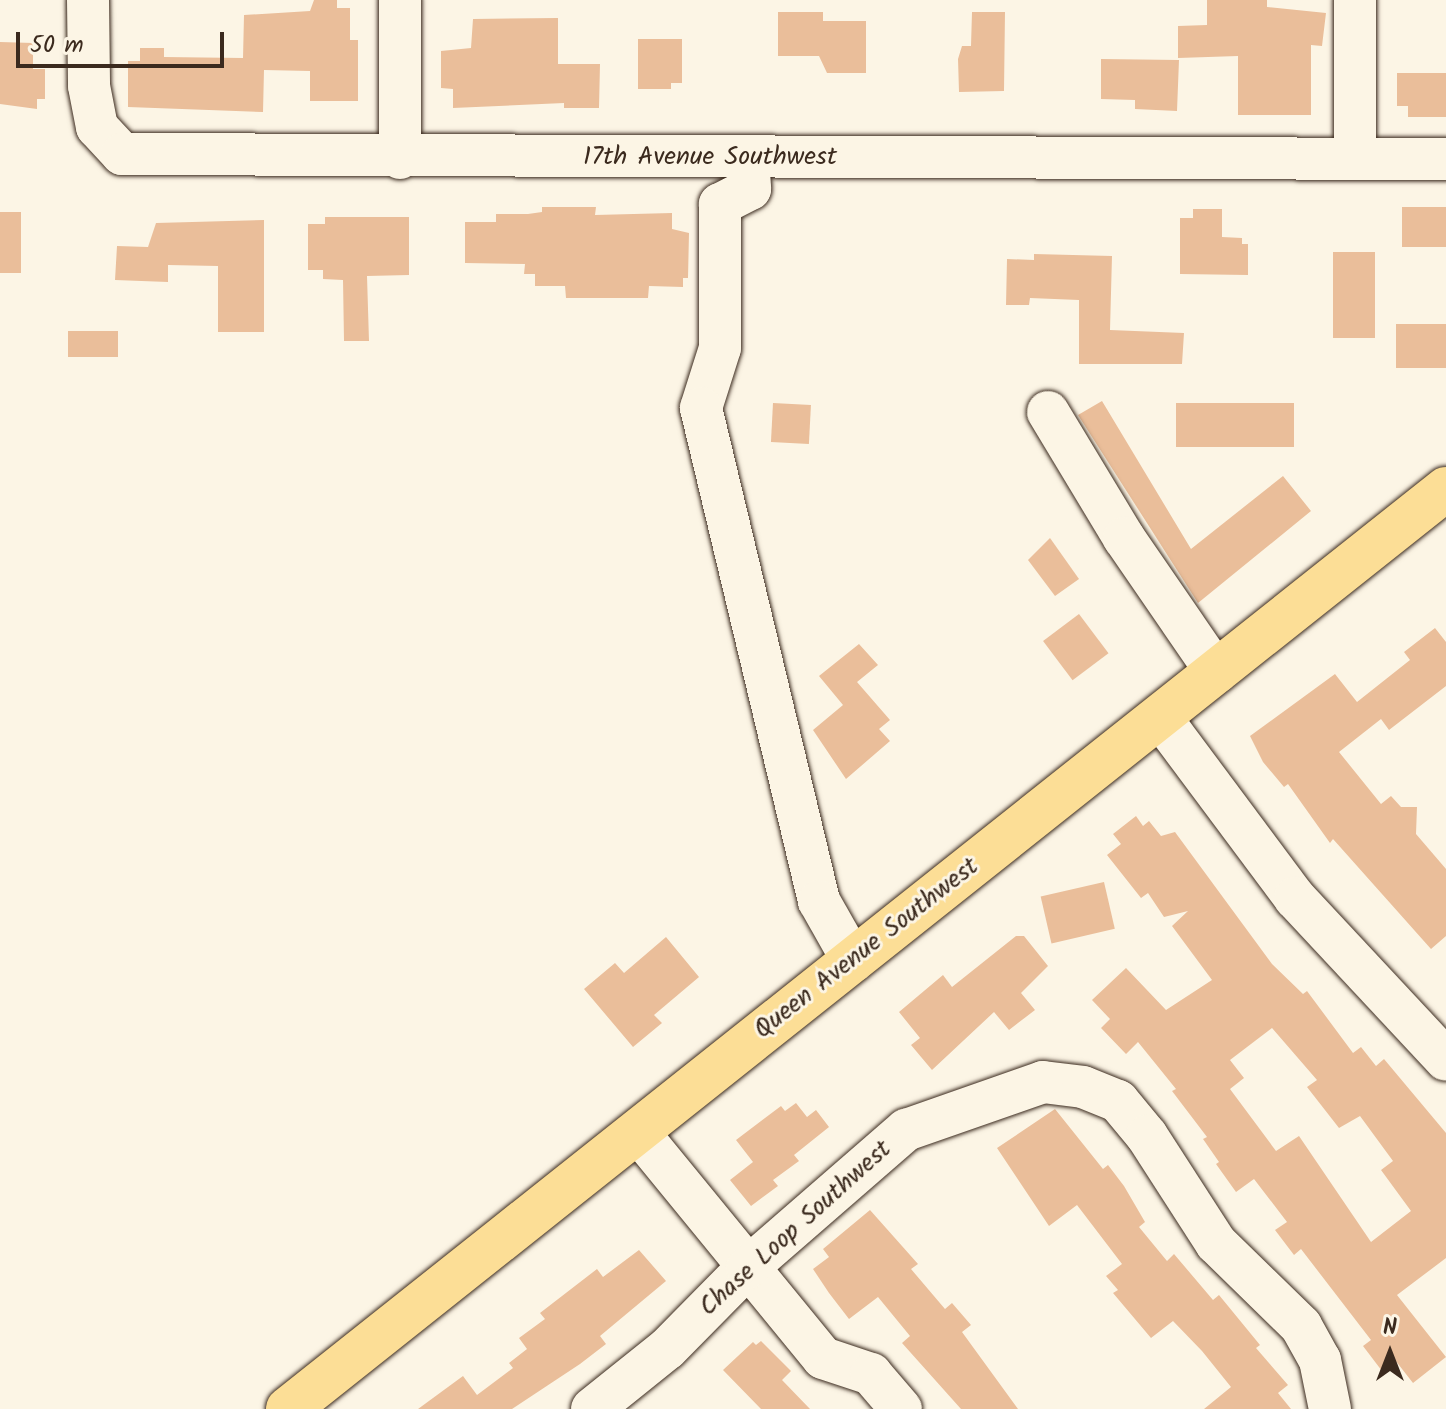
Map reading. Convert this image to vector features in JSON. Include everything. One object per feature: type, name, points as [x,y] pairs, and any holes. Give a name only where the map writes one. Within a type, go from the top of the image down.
[{"type":"main road","name":"Queen Avenue Southwest","points":[[288,1409],[1446,489]]},
{"type":"street","points":[[400,0],[400,158]]},
{"type":"street","points":[[1355,0],[1355,159]]},
{"type":"street","name":"17th Avenue Southwest","points":[[88,9],[89,86],[97,127],[122,154],[400,158],[1446,159]]},
{"type":"street","points":[[748,158],[750,189],[720,204],[720,348],[701,408],[819,901],[853,961]]},
{"type":"street","points":[[1048,412],[1124,538],[1216,672]]},
{"type":"street","points":[[1160,717],[1295,898],[1446,1060]]},
{"type":"street","name":"Chase Loop Southwest","points":[[592,1409],[667,1349],[747,1268],[906,1130],[1043,1082],[1083,1087],[1118,1101],[1147,1136],[1216,1243],[1301,1326],[1320,1360],[1330,1409]]},
{"type":"street","points":[[638,1132],[823,1358],[871,1374],[901,1409]]},
{"type":"building","points":[[314,0],[337,0],[337,8],[350,8],[350,40],[358,40],[358,101],[310,101],[310,71],[264,70],[263,112],[128,107],[128,61],[140,61],[140,48],[164,48],[164,57],[243,58],[244,15],[310,11]]},
{"type":"building","points":[[1207,0],[1267,0],[1267,7],[1326,13],[1322,46],[1311,45],[1311,115],[1238,115],[1238,56],[1178,58],[1178,26],[1207,25]]},
{"type":"building","points":[[778,12],[823,12],[823,21],[866,21],[866,73],[827,73],[819,56],[778,56]]},
{"type":"building","points":[[972,12],[1005,12],[1004,91],[959,92],[958,59],[962,46],[971,46]]},
{"type":"building","points":[[558,18],[558,64],[600,64],[599,108],[564,108],[564,103],[453,108],[453,89],[441,88],[441,51],[471,48],[473,19]]},
{"type":"building","points":[[638,39],[682,39],[682,83],[671,83],[671,89],[638,89]]},
{"type":"building","points":[[0,42],[33,43],[33,69],[45,69],[45,99],[37,99],[37,109],[0,104]]},
{"type":"building","points":[[1101,59],[1179,60],[1177,111],[1135,109],[1135,100],[1101,99]]},
{"type":"building","points":[[1397,73],[1446,73],[1446,117],[1408,117],[1408,106],[1397,106]]},
{"type":"building","points":[[542,207],[596,207],[595,215],[672,213],[672,229],[689,233],[688,278],[683,278],[683,287],[649,286],[648,298],[566,298],[565,286],[535,286],[535,274],[524,274],[525,264],[465,263],[465,222],[496,222],[496,214],[542,212]]},
{"type":"building","points":[[1402,207],[1446,207],[1446,247],[1402,247]]},
{"type":"building","points":[[1193,209],[1222,209],[1222,237],[1242,238],[1242,244],[1248,244],[1248,275],[1180,274],[1180,218],[1193,218]]},
{"type":"building","points":[[0,212],[21,212],[21,273],[0,273]]},
{"type":"building","points":[[325,217],[409,217],[409,275],[367,276],[369,341],[344,341],[343,280],[323,279],[323,270],[308,270],[308,224],[325,224]]},
{"type":"building","points":[[264,220],[264,332],[218,332],[218,266],[168,265],[168,282],[115,280],[117,246],[148,247],[156,223]]},
{"type":"building","points":[[1333,252],[1375,252],[1375,338],[1333,338]]},
{"type":"building","points":[[1034,254],[1112,256],[1110,330],[1184,333],[1182,364],[1079,364],[1079,300],[1030,298],[1029,305],[1006,305],[1007,259],[1034,260]]},
{"type":"building","points":[[1396,324],[1446,324],[1446,368],[1396,368]]},
{"type":"building","points":[[68,331],[118,331],[118,357],[68,357]]},
{"type":"building","points":[[1102,401],[1191,549],[1283,476],[1311,511],[1198,603],[1078,415]]},
{"type":"building","points":[[773,403],[811,405],[809,444],[771,442]]},
{"type":"building","points":[[1176,403],[1294,403],[1294,447],[1176,447]]},
{"type":"building","points":[[1050,538],[1079,579],[1055,596],[1028,560]]},
{"type":"building","points":[[1079,614],[1108,653],[1073,680],[1043,641]]},
{"type":"building","points":[[1435,628],[1446,642],[1446,686],[1389,730],[1381,719],[1339,752],[1381,804],[1391,796],[1401,807],[1417,807],[1416,834],[1446,869],[1446,936],[1431,949],[1333,839],[1330,843],[1288,784],[1284,787],[1263,762],[1250,736],[1335,674],[1357,702],[1410,660],[1404,652]]},
{"type":"building","points":[[859,644],[878,665],[857,682],[890,720],[879,729],[890,741],[846,779],[813,730],[843,705],[819,676]]},
{"type":"building","points":[[1136,816],[1143,826],[1149,821],[1161,836],[1175,832],[1272,964],[1303,994],[1307,991],[1353,1053],[1361,1047],[1376,1066],[1384,1059],[1446,1133],[1446,1258],[1397,1295],[1446,1357],[1413,1383],[1395,1360],[1382,1371],[1363,1346],[1371,1340],[1301,1249],[1294,1255],[1275,1230],[1287,1222],[1254,1179],[1236,1192],[1216,1164],[1219,1162],[1203,1139],[1207,1137],[1172,1091],[1176,1089],[1138,1042],[1126,1054],[1101,1028],[1110,1019],[1092,1000],[1126,968],[1166,1010],[1212,980],[1172,926],[1188,911],[1164,917],[1148,893],[1141,898],[1107,855],[1121,844],[1113,834]],"holes":[[[1272,1028],[1317,1080],[1307,1087],[1339,1128],[1360,1116],[1393,1161],[1381,1170],[1411,1211],[1371,1242],[1299,1136],[1276,1151],[1230,1089],[1244,1078],[1230,1060]]]},
{"type":"building","points":[[1104,882],[1115,929],[1051,943],[1041,897]]},
{"type":"building","points":[[1016,936],[1024,936],[1048,966],[1021,993],[1035,1010],[1009,1030],[994,1012],[932,1070],[911,1045],[920,1038],[899,1012],[943,975],[952,987]]},
{"type":"building","points":[[666,937],[699,977],[654,1015],[662,1023],[633,1047],[584,989],[615,963],[624,973]]},
{"type":"building","points":[[796,1103],[807,1117],[816,1110],[829,1127],[794,1155],[799,1161],[773,1180],[778,1186],[751,1206],[730,1180],[753,1162],[736,1140],[781,1106],[785,1111]]},
{"type":"building","points":[[1055,1109],[1103,1169],[1108,1165],[1124,1186],[1145,1222],[1139,1227],[1167,1261],[1174,1254],[1213,1300],[1219,1295],[1260,1345],[1256,1348],[1288,1385],[1278,1393],[1291,1409],[1204,1409],[1231,1387],[1202,1351],[1173,1321],[1151,1338],[1113,1293],[1118,1290],[1106,1276],[1122,1264],[1077,1205],[1049,1226],[997,1148]]},
{"type":"building","points":[[870,1210],[918,1264],[911,1269],[945,1309],[952,1303],[971,1325],[962,1332],[1018,1409],[961,1409],[902,1343],[910,1336],[878,1297],[849,1319],[829,1293],[813,1269],[829,1257],[823,1249]]},
{"type":"building","points":[[639,1250],[666,1281],[600,1336],[606,1344],[580,1364],[512,1409],[418,1409],[463,1376],[477,1395],[513,1368],[509,1363],[527,1349],[519,1338],[545,1319],[540,1313],[597,1269],[603,1277]]},
{"type":"building","points":[[761,1341],[791,1371],[782,1380],[810,1409],[761,1409],[723,1370],[753,1342],[756,1345]]}]
